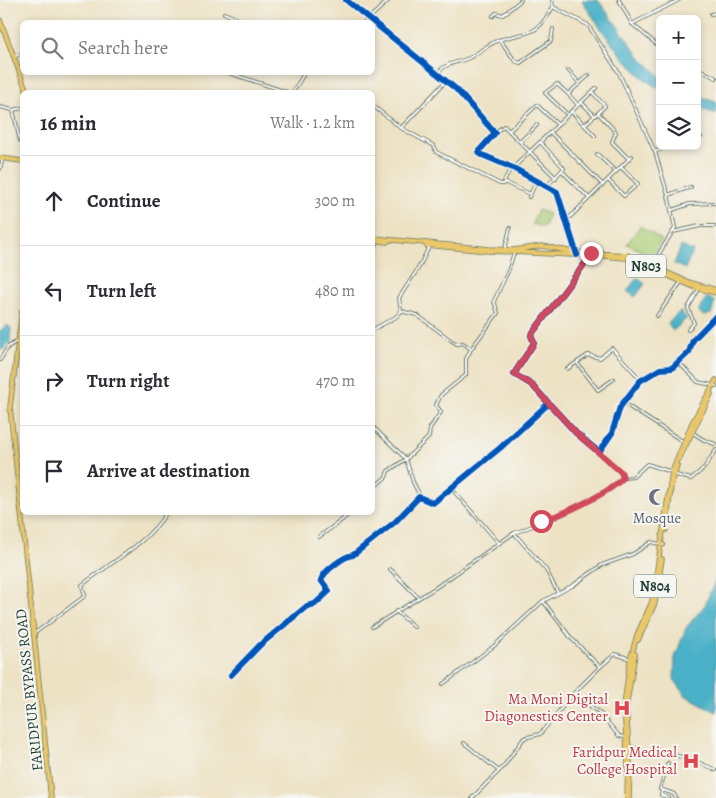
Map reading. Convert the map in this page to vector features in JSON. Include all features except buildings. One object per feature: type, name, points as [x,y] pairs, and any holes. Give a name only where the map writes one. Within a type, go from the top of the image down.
[{"type":"highway","points":[[0,20],[20,73]]},
{"type":"highway","points":[[21,75],[26,90]]},
{"type":"highway","points":[[2,158],[20,161]]},
{"type":"highway","name":"N803","points":[[375,239],[507,250],[542,246],[578,254]]},
{"type":"highway","name":"N803","points":[[375,240],[401,241]]},
{"type":"highway","name":"N803","points":[[507,250],[552,254],[627,255],[681,282],[699,289],[716,292]]},
{"type":"highway","name":"N803","points":[[650,267],[716,292]]},
{"type":"highway","name":"FARIDPUR BYPASS ROAD","points":[[20,341],[10,407],[20,497]]},
{"type":"highway","name":"N804","points":[[627,745],[624,706],[632,659],[655,603],[673,472],[693,424],[716,380]]},
{"type":"highway","name":"N804","points":[[685,442],[693,424]]},
{"type":"highway","name":"FARIDPUR BYPASS ROAD","points":[[22,515],[51,798]]},
{"type":"highway","name":"N804","points":[[628,798],[626,706],[632,659]]},
{"type":"street","points":[[346,0],[372,20]]},
{"type":"street","points":[[368,20],[388,0]]},
{"type":"street","points":[[493,16],[496,13],[503,15],[521,0]]},
{"type":"street","points":[[437,73],[446,64],[468,58],[500,40],[538,29],[544,23],[553,7],[552,0]]},
{"type":"street","points":[[619,0],[632,24],[642,35],[656,44]]},
{"type":"street","points":[[632,24],[680,0]]},
{"type":"street","points":[[553,7],[588,25],[619,73],[655,152],[672,210],[673,232],[650,267]]},
{"type":"street","points":[[224,13],[240,20]]},
{"type":"street","points":[[711,14],[716,13]]},
{"type":"street","points":[[375,22],[464,96],[495,132]]},
{"type":"street","points":[[500,40],[515,61],[520,63],[551,41],[552,29]]},
{"type":"street","points":[[14,57],[20,55]]},
{"type":"street","points":[[568,70],[579,83]]},
{"type":"street","points":[[701,70],[716,78]]},
{"type":"street","points":[[235,75],[281,90]]},
{"type":"street","points":[[294,90],[303,75]]},
{"type":"street","points":[[568,94],[588,75]]},
{"type":"street","points":[[401,128],[446,81]]},
{"type":"street","points":[[568,115],[545,93],[557,84],[578,105]]},
{"type":"street","points":[[504,182],[512,168],[596,88]]},
{"type":"street","points":[[584,125],[606,106],[592,92]]},
{"type":"street","points":[[581,102],[595,116]]},
{"type":"street","points":[[509,131],[537,105],[558,125]]},
{"type":"street","points":[[0,107],[13,110],[20,108]]},
{"type":"street","points":[[375,107],[401,128],[434,146],[436,152],[500,184],[504,182],[530,196],[537,180]]},
{"type":"street","points":[[13,110],[20,141]]},
{"type":"street","points":[[571,111],[595,136]]},
{"type":"street","points":[[598,113],[616,132],[612,142],[629,159]]},
{"type":"street","points":[[520,142],[537,125]]},
{"type":"street","points":[[556,178],[502,126],[479,151],[480,154],[537,180],[559,195],[578,254]]},
{"type":"street","points":[[550,132],[603,185]]},
{"type":"street","points":[[540,142],[563,166],[563,172],[589,198]]},
{"type":"street","points":[[655,152],[660,150]]},
{"type":"street","points":[[598,154],[616,172]]},
{"type":"street","points":[[567,220],[632,156]]},
{"type":"street","points":[[0,169],[2,158]]},
{"type":"street","points":[[608,180],[626,196],[638,186],[636,181],[621,167]]},
{"type":"street","points":[[547,186],[563,172]]},
{"type":"street","points":[[668,195],[691,187]]},
{"type":"street","points":[[672,210],[690,204],[716,203]]},
{"type":"street","points":[[673,232],[700,226],[716,226]]},
{"type":"street","points":[[507,250],[510,228]]},
{"type":"street","points":[[375,246],[379,241]]},
{"type":"street","points":[[402,311],[399,298],[419,267],[430,244]]},
{"type":"street","points":[[375,486],[386,477],[388,471],[406,459],[429,437],[430,428],[441,412],[436,405],[441,395],[466,375],[466,358],[498,312],[494,301],[509,269],[514,252]]},
{"type":"street","points":[[590,254],[531,335],[534,343],[514,374],[532,385],[548,404],[621,472],[623,478]]},
{"type":"street","points":[[657,316],[681,282]]},
{"type":"street","points":[[688,330],[694,323],[688,308],[699,289]]},
{"type":"street","points":[[375,328],[396,317],[402,311]]},
{"type":"street","points":[[402,311],[417,315],[452,341],[457,344],[463,343],[471,349]]},
{"type":"street","points":[[599,452],[612,432],[616,416],[623,403],[641,380],[660,369],[672,368],[692,348],[695,337],[716,316]]},
{"type":"street","points":[[0,360],[8,347],[20,341]]},
{"type":"street","points":[[567,369],[578,364],[588,355],[600,358],[612,348],[641,380]]},
{"type":"street","points":[[678,362],[698,382],[715,385]]},
{"type":"street","points":[[578,364],[598,390],[614,379]]},
{"type":"street","points":[[623,403],[685,442]]},
{"type":"street","points":[[375,429],[406,459],[413,482],[420,496],[432,504],[548,404]]},
{"type":"street","points":[[691,432],[715,444]]},
{"type":"street","points":[[372,628],[418,597],[435,588],[514,533],[556,517],[610,489],[623,478],[638,475],[648,463],[673,472],[682,478],[691,479],[704,468],[716,450]]},
{"type":"street","points":[[451,488],[499,543]]},
{"type":"street","points":[[231,675],[260,645],[307,606],[315,604],[328,592],[329,589],[321,581],[322,577],[347,556],[353,555],[383,532],[420,496]]},
{"type":"street","points":[[35,633],[84,596],[82,586],[126,555],[150,533],[164,515]]},
{"type":"street","points":[[319,537],[331,527],[337,526],[348,515]]},
{"type":"street","points":[[514,533],[546,570],[558,593]]},
{"type":"street","points":[[443,684],[494,646],[543,601],[572,586],[602,565],[633,554],[651,542],[663,545]]},
{"type":"street","points":[[390,569],[418,597]]},
{"type":"street","points":[[543,601],[571,638],[600,667]]},
{"type":"street","points":[[396,611],[414,626]]},
{"type":"street","points":[[472,798],[499,771],[524,738],[540,734],[573,694],[600,667],[615,654],[632,659]]},
{"type":"street","points":[[573,694],[596,710],[619,736],[626,738]]},
{"type":"street","points":[[464,743],[499,771]]},
{"type":"street","points":[[627,745],[647,753],[657,750],[695,761],[716,770]]},
{"type":"street","points":[[668,763],[660,789],[662,790],[660,796],[669,798]]},
{"type":"street","points":[[662,790],[674,794],[675,798]]},
{"type":"green space","points":[[538,210],[549,214],[544,227],[532,224]]},
{"type":"green space","points":[[640,226],[662,240],[652,256],[627,244]]},
{"type":"water","points":[[582,0],[598,0],[641,58],[656,72],[656,87],[649,83],[627,62]]},
{"type":"water","points":[[701,97],[716,102],[716,114],[701,109]]},
{"type":"water","points":[[681,246],[693,251],[685,269],[674,264]]},
{"type":"water","points":[[637,278],[645,284],[635,297],[627,291]]},
{"type":"water","points":[[707,297],[715,302],[711,314],[704,316],[698,311]]},
{"type":"water","points":[[680,311],[687,318],[673,331],[668,323]]},
{"type":"water","points":[[7,325],[11,328],[10,343],[3,350],[0,348],[0,331]]},
{"type":"water","points":[[716,578],[716,712],[685,695],[674,679],[675,657],[686,628],[705,605]]},
{"type":"cycle path","points":[[346,0],[371,20]]},
{"type":"cycle path","points":[[375,23],[456,89],[495,133],[479,151],[480,154],[513,168],[557,192],[577,255]]},
{"type":"cycle path","points":[[591,253],[531,335],[534,343],[514,374],[532,385],[576,433],[599,452],[612,433],[620,407],[640,381],[660,369],[672,368],[689,352],[693,340],[716,316]]},
{"type":"cycle path","points":[[231,675],[260,645],[307,606],[315,604],[329,591],[321,580],[330,568],[353,555],[395,522],[419,497],[433,503],[500,448],[548,404]]},
{"type":"place","name":"Mosque","points":[[657,497]]},
{"type":"place","name":"Ma Moni Digital Diagonestics Center","points":[[622,708]]},
{"type":"place","name":"Faridpur Medical College Hospital","points":[[691,761]]},
{"type":"route","points":[[541,521],[556,517],[610,489],[623,478],[621,472],[576,433],[532,385],[514,374],[534,343],[531,335],[591,253]]}]
